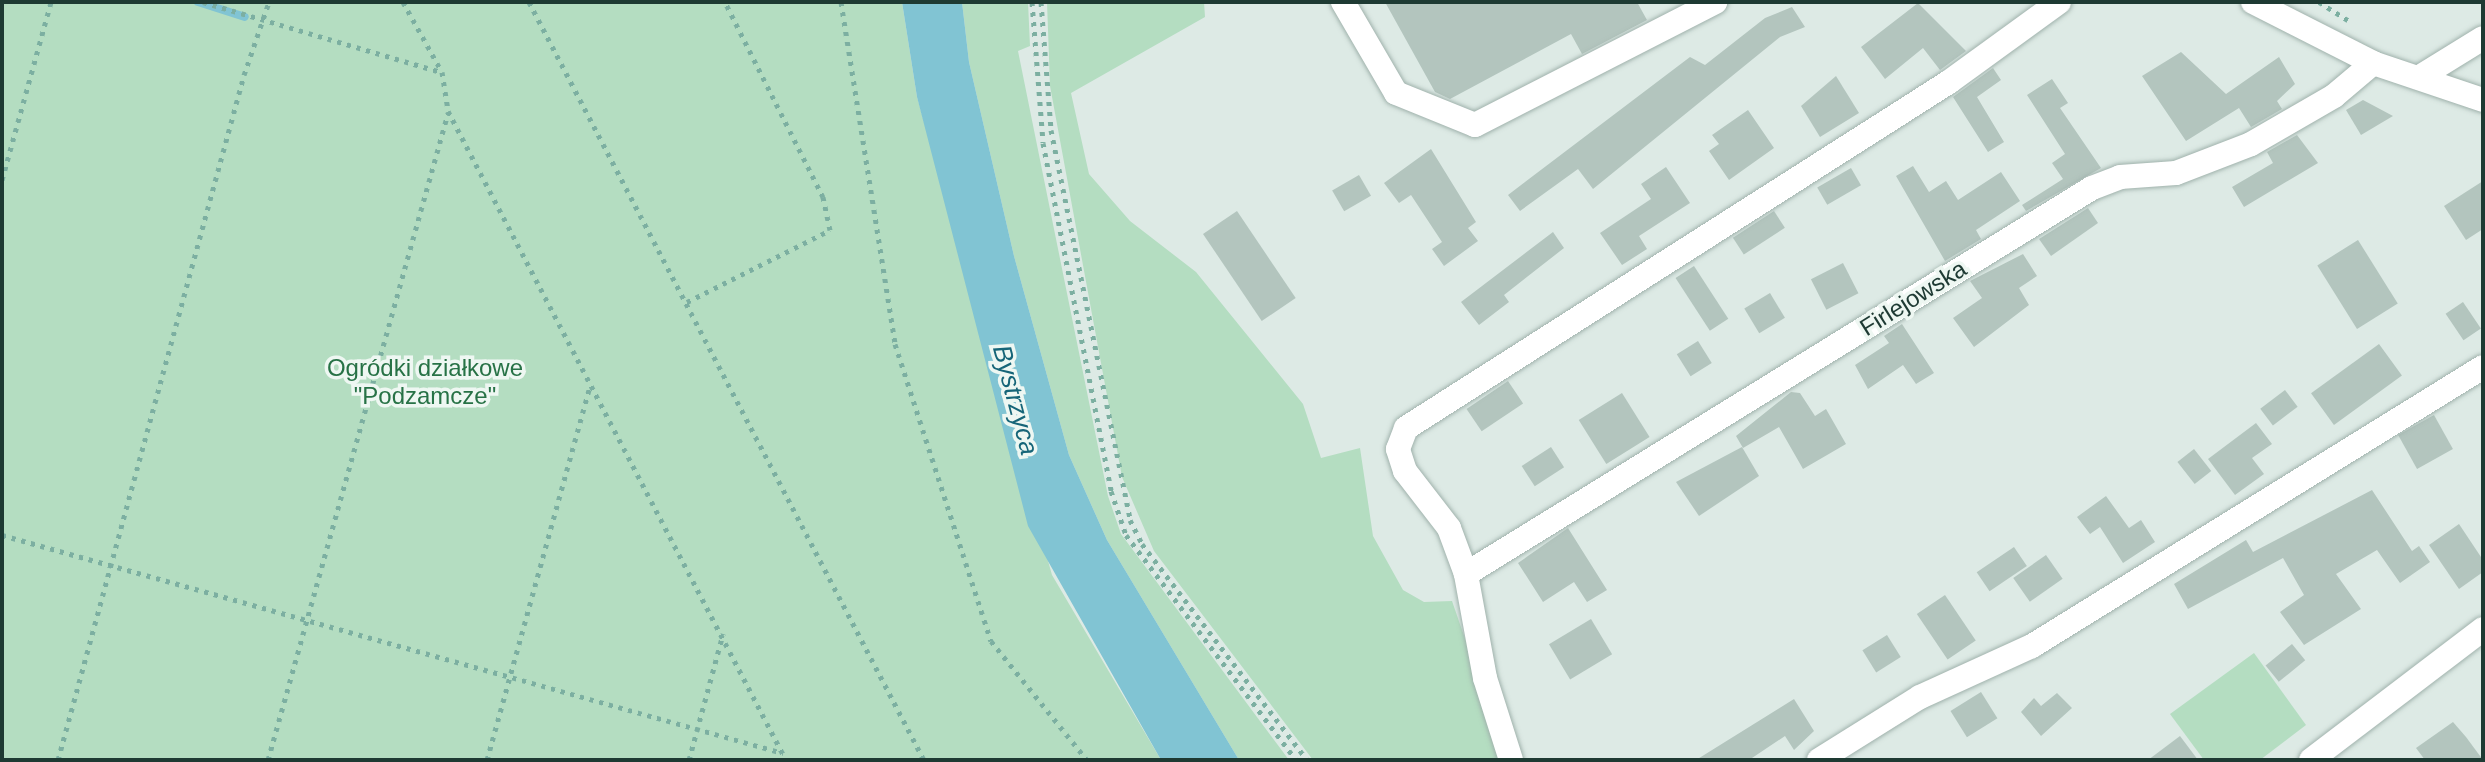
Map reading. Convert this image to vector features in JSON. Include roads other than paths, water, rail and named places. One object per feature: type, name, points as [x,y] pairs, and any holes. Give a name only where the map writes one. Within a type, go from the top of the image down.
[{"type":"street","points":[[1343,2],[1396,93],[1475,125],[1715,2]]},
{"type":"street","points":[[1511,760],[1485,678],[1466,574],[1449,528],[1405,471],[1398,449],[1406,428],[1949,82],[2059,2]]},
{"type":"street","points":[[2253,2],[2373,63],[2423,75],[2483,100]]},
{"type":"street","points":[[2423,75],[2483,38]]},
{"type":"street","name":"Firlejowska","points":[[1466,574],[2092,188],[2120,177],[2176,173],[2251,144],[2334,96],[2373,63]]},
{"type":"street","points":[[1819,760],[1920,697],[2032,646],[2483,367]]},
{"type":"street","points":[[2311,760],[2483,629]]},
{"type":"water","name":"Bystrzyca","points":[[902,2],[962,2],[969,62],[1014,256],[1069,455],[1107,540],[1239,760],[1161,760],[1028,526],[917,97]]},
{"type":"waterway","points":[[198,2],[245,17]]},
{"type":"park label","name":"Ogródki działkowe \"Podzamcze\"","points":[[425,382]]}]
